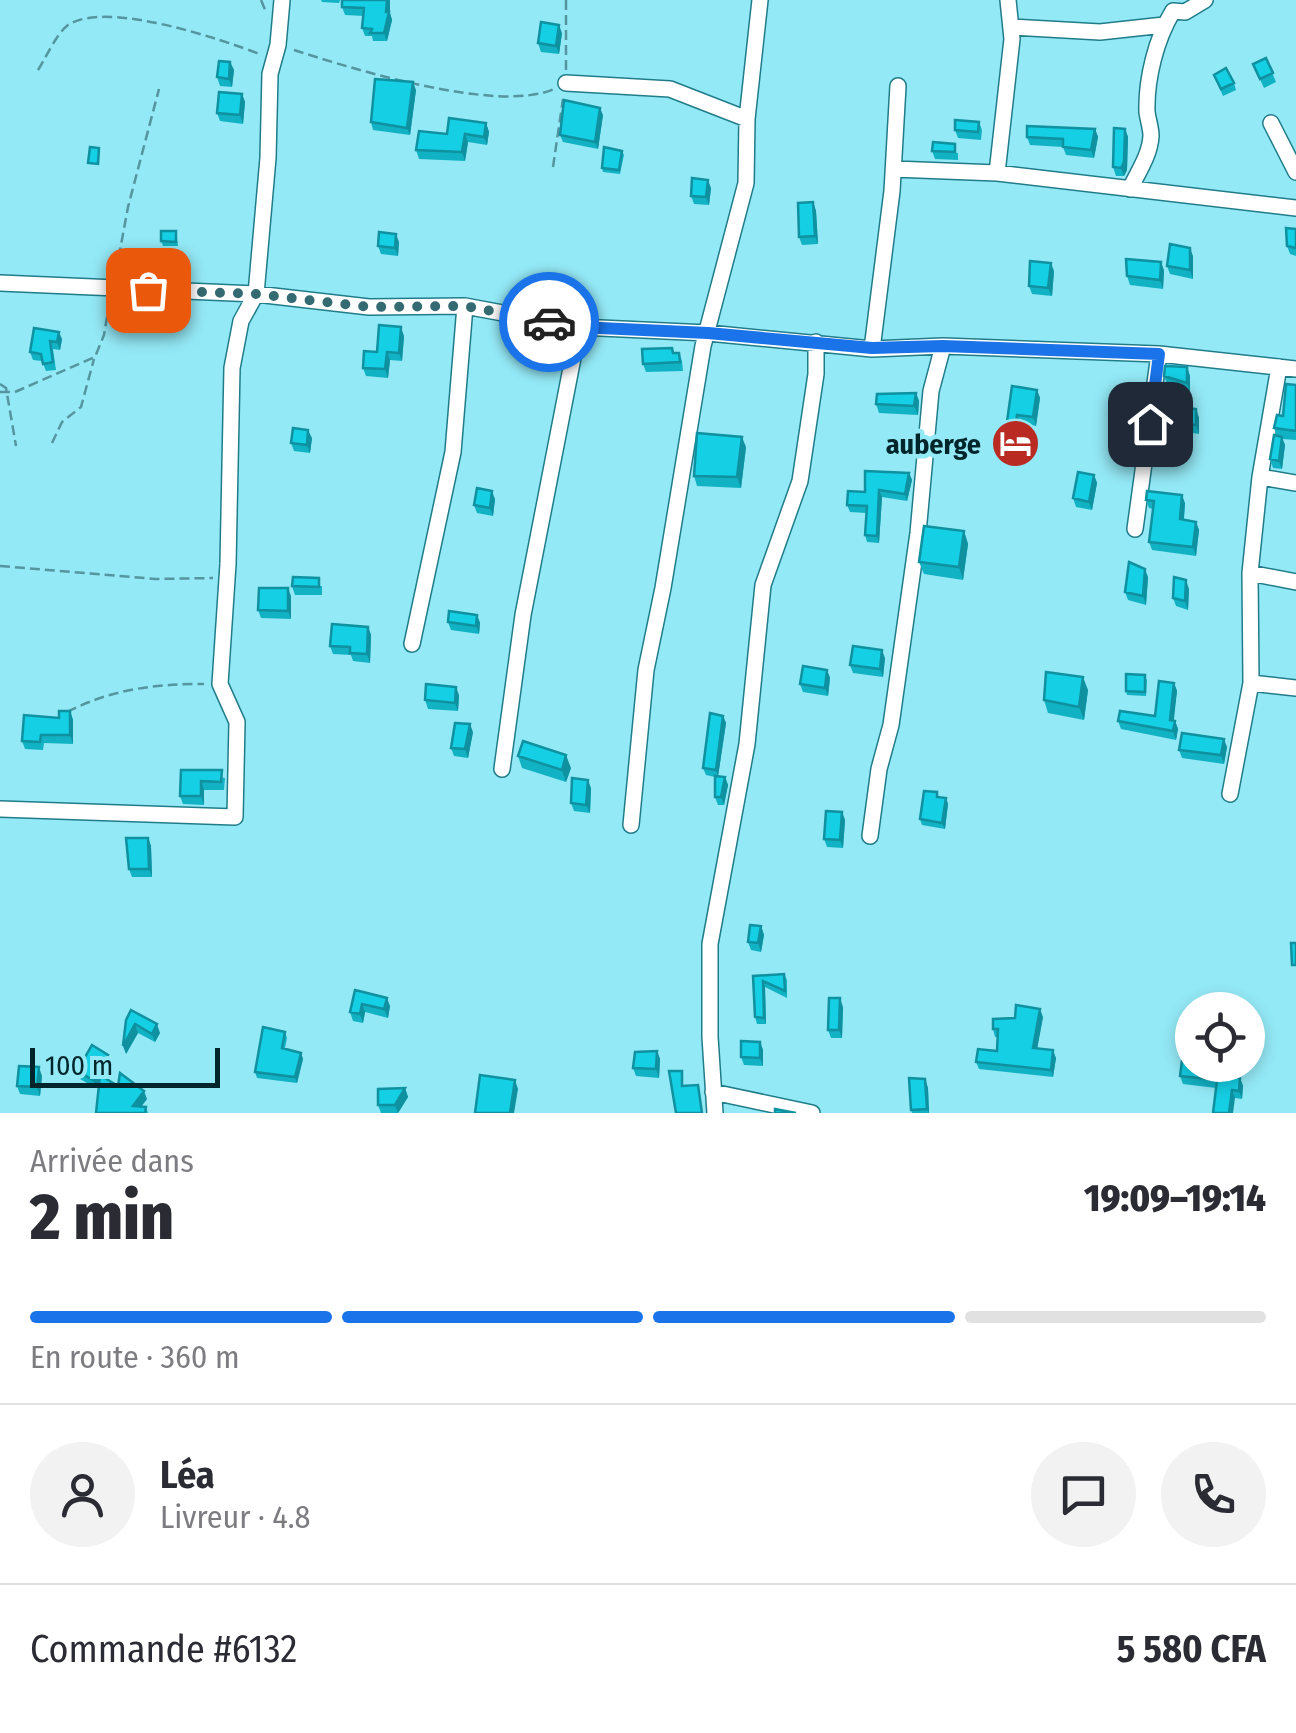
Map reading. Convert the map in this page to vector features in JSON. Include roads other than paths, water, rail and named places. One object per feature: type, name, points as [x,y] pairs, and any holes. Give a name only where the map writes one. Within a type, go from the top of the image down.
[{"type":"street","points":[[0,810],[236,817],[237,722],[220,684],[228,564],[232,368],[241,321],[256,294],[268,158],[270,74],[278,45],[282,0]]},
{"type":"street","points":[[631,825],[646,670],[703,346],[746,183],[747,119],[760,0]]},
{"type":"street","points":[[997,174],[1013,26],[1008,0]]},
{"type":"street","points":[[1013,26],[1100,32],[1167,12],[1185,12],[1205,0]]},
{"type":"street","points":[[1130,189],[1147,155],[1151,134],[1147,113],[1150,88],[1167,12]]},
{"type":"street","points":[[566,84],[670,89],[747,119]]},
{"type":"street","points":[[872,348],[894,169],[898,86]]},
{"type":"street","points":[[1271,123],[1296,172]]},
{"type":"street","points":[[894,169],[997,174],[1296,208]]},
{"type":"street","points":[[0,282],[256,294],[369,307],[465,306],[578,327],[708,333],[872,348],[943,346],[1159,354],[1288,368],[1260,477],[1250,573],[1251,683],[1230,794]]},
{"type":"street","points":[[412,644],[454,452],[465,306]]},
{"type":"street","points":[[502,770],[523,615],[578,327]]},
{"type":"street","points":[[715,1113],[710,944],[747,744],[763,585],[800,481],[816,374],[816,342]]},
{"type":"street","points":[[870,836],[879,769],[891,725],[918,532],[931,391],[943,346]]},
{"type":"street","points":[[1135,529],[1159,354]]},
{"type":"street","points":[[1260,477],[1296,483]]},
{"type":"street","points":[[1250,573],[1296,582]]},
{"type":"street","points":[[1251,683],[1296,688]]},
{"type":"street","points":[[713,1092],[812,1113]]},
{"type":"place","name":"auberge","points":[[1016,444]]}]
